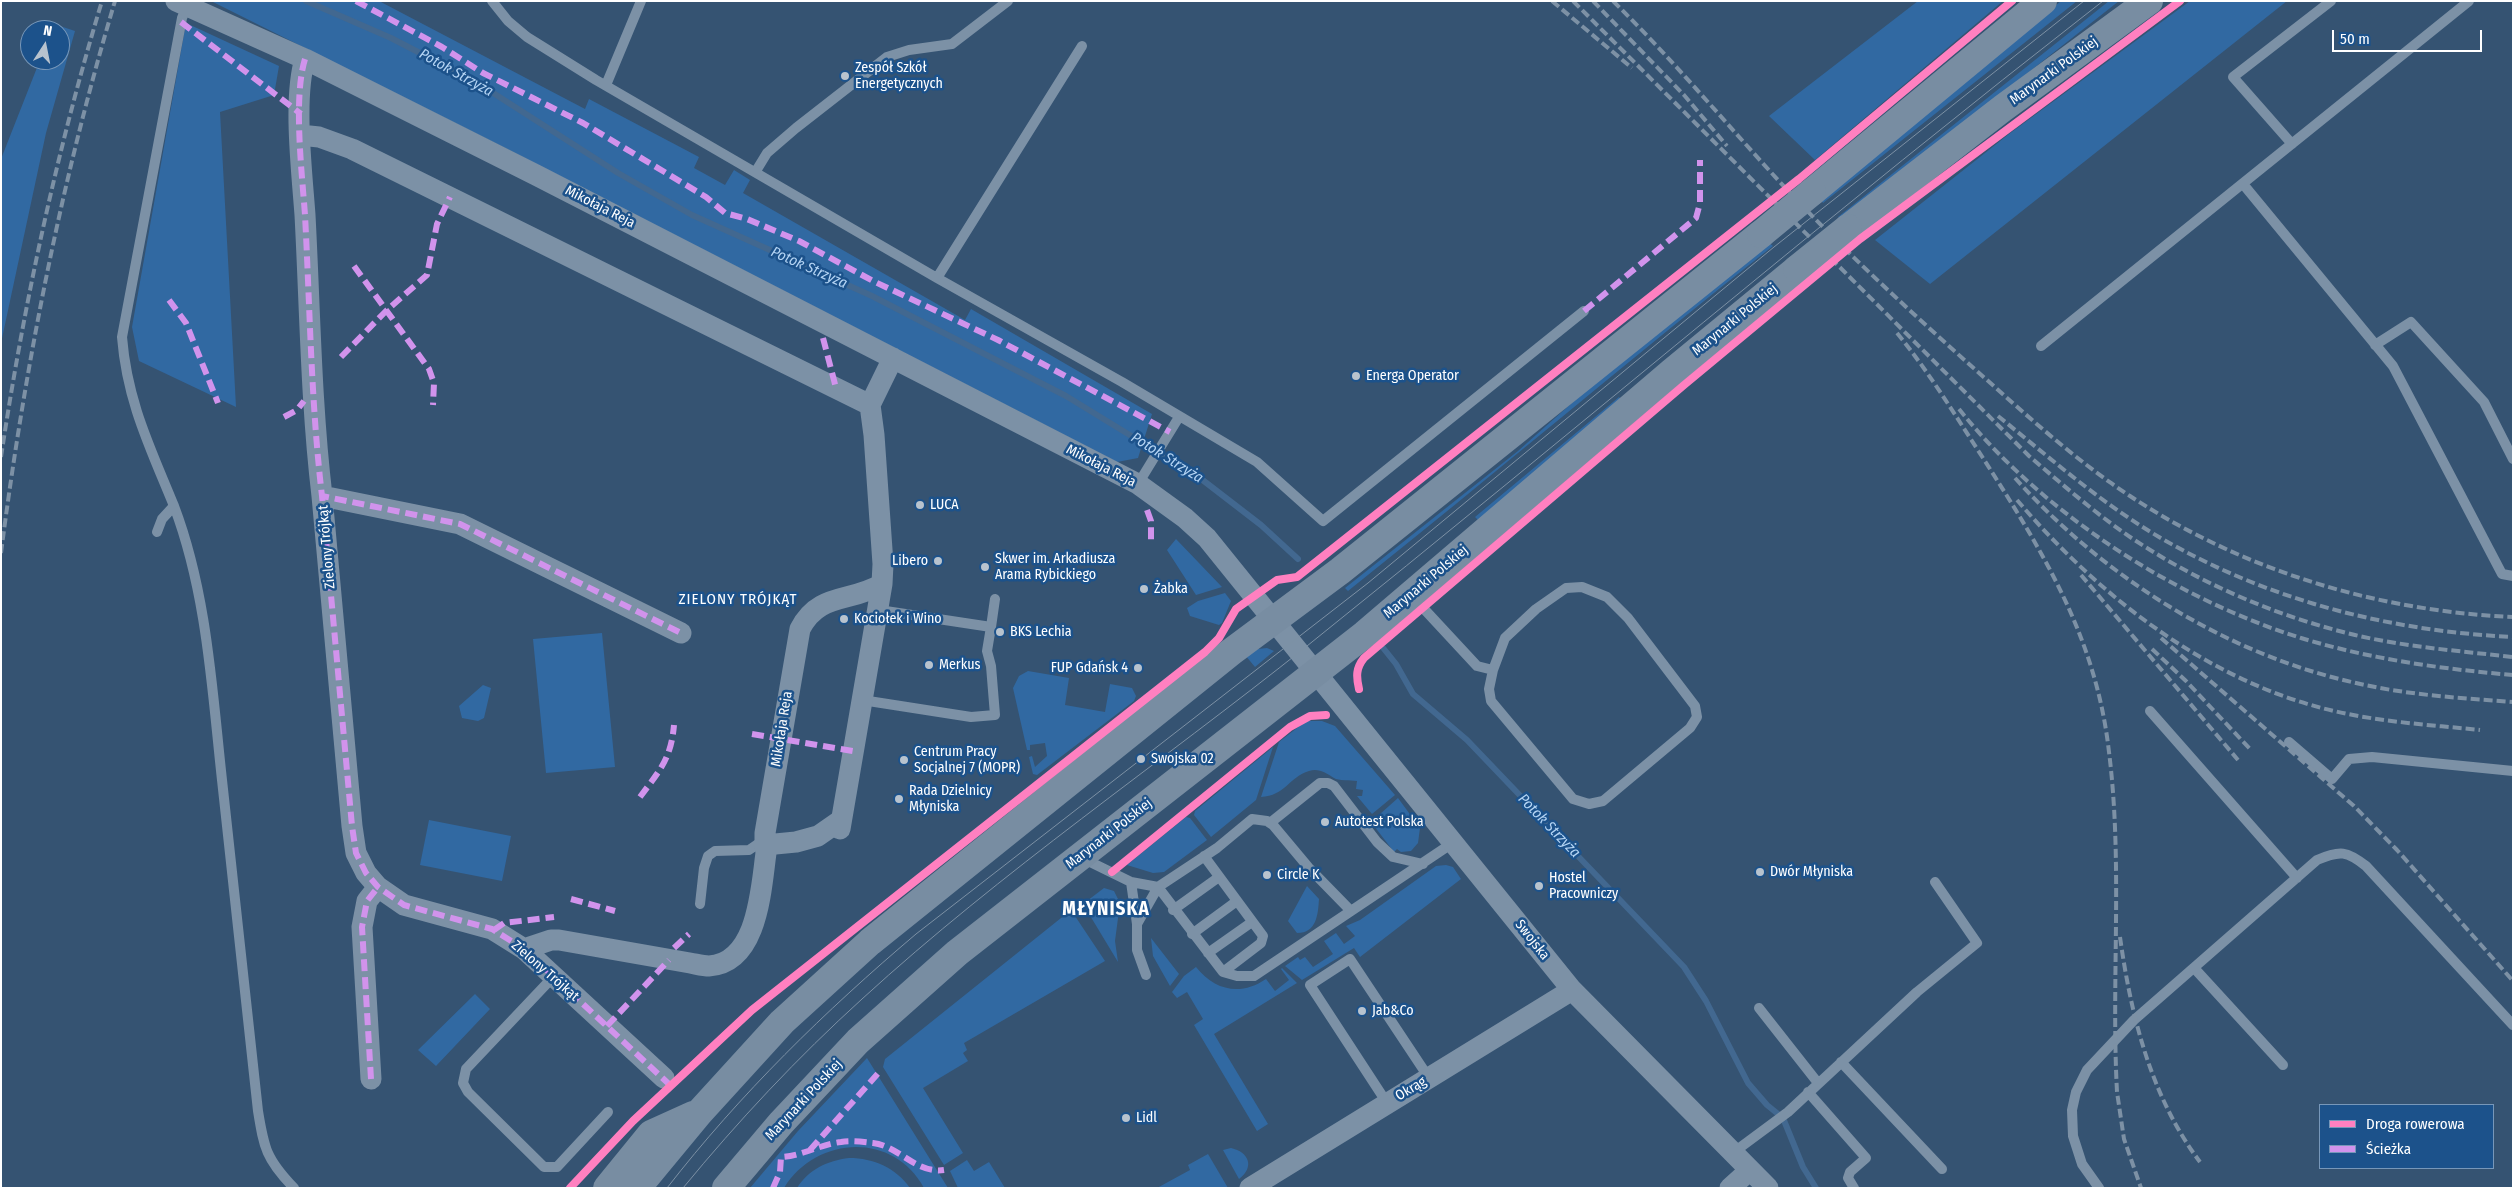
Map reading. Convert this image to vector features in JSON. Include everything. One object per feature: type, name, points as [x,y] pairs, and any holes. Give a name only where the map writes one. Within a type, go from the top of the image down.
[{"type":"main road","points":[[637,1188],[699,1112],[782,1022],[870,942],[1273,620],[1340,572],[1812,192],[2043,1]]},
{"type":"main road","name":"Marynarki Polskiej","points":[[726,1188],[781,1123],[858,1041],[957,953],[1316,673],[1664,378],[1848,228],[1987,120],[2149,1]]},
{"type":"main road","points":[[607,1188],[651,1134],[699,1112]]},
{"type":"street","name":"Mikołaja Reja","points":[[181,4],[305,59],[1138,484],[1185,518],[1207,538],[1316,673]]},
{"type":"street","points":[[305,59],[301,71],[300,135],[316,438],[322,496]]},
{"type":"street","points":[[300,135],[319,137],[352,149],[870,405]]},
{"type":"street","points":[[765,842],[796,842],[818,836],[841,825],[882,584],[883,564],[870,405],[894,358]]},
{"type":"street","name":"Zielony Trójkąt","points":[[664,1078],[524,949],[492,929],[404,905],[378,887],[366,873],[356,853],[354,844],[322,496],[460,524],[681,633]]},
{"type":"street","name":"Mikołaja Reja","points":[[524,949],[551,940],[559,940],[690,964],[709,966],[730,960],[753,930],[766,853],[765,842],[800,629],[806,617],[819,606],[870,591],[882,584]]},
{"type":"street","name":"Swojska","points":[[1316,673],[1572,990],[1768,1188]]},
{"type":"street","points":[[371,1079],[362,926],[367,901],[378,887]]},
{"type":"street","name":"Okrąg","points":[[1250,1188],[1572,990]]},
{"type":"street","points":[[1730,1188],[1750,1170]]},
{"type":"lane","points":[[492,1],[508,21],[527,37],[606,85],[937,278],[1122,382],[1257,462],[1323,521],[1584,311]]},
{"type":"lane","points":[[606,85],[641,1]]},
{"type":"lane","points":[[756,171],[768,153],[796,128],[887,57],[909,50],[952,44],[1008,1]]},
{"type":"lane","points":[[2292,144],[2233,77],[2331,1]]},
{"type":"lane","points":[[2041,346],[2464,3]]},
{"type":"lane","points":[[181,4],[182,18],[122,337],[124,368],[134,409],[188,543],[198,591],[215,712],[258,1111],[264,1148],[275,1166],[294,1188]]},
{"type":"lane","points":[[937,278],[1082,46]]},
{"type":"lane","points":[[2243,184],[2393,366],[2502,574],[2513,576]]},
{"type":"lane","points":[[2376,345],[2411,322],[2484,402],[2513,459]]},
{"type":"lane","points":[[1138,484],[1179,417]]},
{"type":"lane","points":[[157,532],[162,519],[174,506]]},
{"type":"lane","points":[[1582,587],[1607,597],[1628,618],[1695,706],[1697,716],[1690,728],[1603,801],[1589,804],[1573,799],[1491,701],[1489,689],[1493,670],[1505,638],[1536,609],[1566,588],[1582,587]]},
{"type":"lane","points":[[1410,594],[1477,666],[1493,670]]},
{"type":"lane","points":[[862,700],[972,717],[995,715],[991,666],[987,651],[996,599]]},
{"type":"lane","points":[[879,610],[991,627]]},
{"type":"lane","points":[[2150,711],[2297,878]]},
{"type":"lane","points":[[2289,742],[2332,780],[2349,759],[2372,757],[2513,771]]},
{"type":"lane","points":[[1270,823],[1320,783],[1328,783],[1334,786],[1377,842],[1394,857],[1423,864]]},
{"type":"lane","points":[[1137,924],[1158,886],[1204,856],[1252,819],[1270,823],[1350,911]]},
{"type":"lane","points":[[700,904],[704,868],[708,856],[715,851],[749,850],[765,842]]},
{"type":"lane","points":[[1080,857],[1131,882],[1158,886],[1173,910],[1223,972],[1237,976],[1254,976],[1454,842]]},
{"type":"lane","points":[[2099,1188],[2082,1164],[2073,1136],[2072,1110],[2076,1092],[2087,1070],[2134,1020],[2195,969],[2317,860],[2334,852],[2351,855],[2366,866],[2513,1025]]},
{"type":"lane","points":[[1204,856],[1263,936],[1261,943],[1223,972]]},
{"type":"lane","points":[[1173,910],[1219,877]]},
{"type":"lane","points":[[1131,882],[1137,924],[1138,950],[1146,975]]},
{"type":"lane","points":[[1734,1152],[1788,1112],[1818,1082],[1917,992],[1977,943],[1935,882]]},
{"type":"lane","points":[[1192,934],[1237,901]]},
{"type":"lane","points":[[1208,953],[1252,922]]},
{"type":"lane","points":[[1387,1104],[1310,985],[1350,958],[1429,1078]]},
{"type":"lane","points":[[2195,969],[2283,1065]]},
{"type":"lane","points":[[554,976],[466,1069],[463,1083],[468,1092],[544,1167],[557,1167],[608,1112]]},
{"type":"lane","points":[[1759,1008],[1818,1082]]},
{"type":"lane","points":[[1841,1062],[1942,1169]]},
{"type":"lane","points":[[1808,1092],[1866,1158],[1850,1172],[1848,1178],[1854,1188]]},
{"type":"shaded area","points":[[211,1],[379,1],[585,109],[589,99],[699,157],[694,168],[725,185],[734,170],[750,180],[743,193],[965,320],[971,309],[1152,414],[1138,458],[1117,462],[511,151]]},
{"type":"shaded area","points":[[1918,1],[2003,1],[1815,160],[1769,116]]},
{"type":"shaded area","points":[[2061,1],[2077,1],[1823,203],[1821,200]]},
{"type":"shaded area","points":[[2109,1],[2119,1],[1841,220],[1838,217]]},
{"type":"shaded area","points":[[2190,1],[2287,1],[1930,284],[1875,240],[2009,134]]},
{"type":"shaded area","points":[[186,23],[279,66],[274,95],[220,112],[236,407],[139,361],[132,327]]},
{"type":"shaded area","points":[[70,29],[75,31],[70,49]]},
{"type":"shaded area","points":[[36,70],[64,70],[46,133],[1,343],[1,159]]},
{"type":"shaded area","points":[[1768,242],[1773,246],[1348,591],[1345,588],[1518,451],[1628,353]]},
{"type":"shaded area","points":[[1619,397],[1622,400],[1479,521],[1475,517]]},
{"type":"shaded area","points":[[1176,539],[1222,587],[1196,595],[1167,550]]},
{"type":"shaded area","points":[[1225,593],[1231,601],[1222,623],[1219,625],[1190,616],[1187,608],[1198,601]]},
{"type":"shaded area","points":[[602,633],[615,767],[546,773],[533,639]]},
{"type":"shaded area","points":[[1267,648],[1274,651],[1255,667],[1245,655],[1258,649]]},
{"type":"shaded area","points":[[1028,671],[1069,678],[1065,705],[1105,712],[1110,684],[1132,688],[1136,696],[1134,701],[1037,775],[1033,774],[1029,757],[1032,756],[1035,767],[1047,756],[1045,743],[1030,745],[1030,750],[1027,750],[1013,688],[1019,676]]},
{"type":"shaded area","points":[[483,685],[491,688],[484,718],[478,721],[462,718],[459,706]]},
{"type":"shaded area","points":[[1306,721],[1322,721],[1335,726],[1395,795],[1372,814],[1357,796],[1362,796],[1363,790],[1356,789],[1357,781],[1336,779],[1316,770],[1296,777],[1276,793],[1261,797],[1279,742]]},
{"type":"shaded area","points":[[1273,747],[1256,800],[1211,837],[1194,815],[1195,811]]},
{"type":"shaded area","points":[[1398,798],[1420,828],[1418,843],[1411,851],[1401,852],[1397,849],[1394,852],[1371,822]]},
{"type":"shaded area","points":[[1186,817],[1190,818],[1207,840],[1164,872],[1153,873],[1127,865]]},
{"type":"shaded area","points":[[429,820],[511,836],[502,881],[420,865]]},
{"type":"shaded area","points":[[1446,865],[1453,867],[1461,879],[1360,957],[1354,948],[1302,980],[1285,966],[1298,957],[1300,960],[1305,957],[1313,967],[1333,954],[1324,941],[1336,933],[1344,944],[1355,936],[1346,926],[1360,920],[1436,866]]},
{"type":"shaded area","points":[[1307,886],[1319,899],[1317,916],[1309,930],[1297,933],[1288,921]]},
{"type":"shaded area","points":[[1104,888],[1114,891],[1120,903],[1115,941],[1118,962],[1083,904]]},
{"type":"shaded area","points":[[1071,910],[1105,961],[964,1043],[967,1050],[963,1053],[968,1061],[923,1088],[963,1153],[944,1165],[883,1067],[885,1059]]},
{"type":"shaded area","points":[[1151,938],[1179,974],[1170,986],[1153,956]]},
{"type":"shaded area","points":[[1196,967],[1211,981],[1229,988],[1247,988],[1266,979],[1275,991],[1289,980],[1282,968],[1297,983],[1214,1034],[1268,1124],[1257,1131],[1194,1025],[1203,1019],[1187,992],[1177,998],[1172,992],[1184,976]]},
{"type":"shaded area","points":[[475,994],[490,1009],[436,1066],[418,1050]]},
{"type":"shaded area","points":[[867,1058],[948,1188],[924,1188],[910,1170],[894,1157],[875,1149],[854,1147],[834,1150],[815,1158],[798,1171],[784,1188],[750,1188],[798,1131]]},
{"type":"shaded area","points":[[1231,1148],[1242,1153],[1248,1160],[1247,1170],[1239,1179],[1223,1150]]},
{"type":"shaded area","points":[[1208,1154],[1228,1188],[1157,1188],[1190,1170],[1188,1165]]},
{"type":"shaded area","points":[[858,1158],[884,1165],[898,1175],[910,1188],[797,1188],[807,1176],[819,1167],[833,1161]]},
{"type":"shaded area","points":[[967,1160],[974,1171],[989,1162],[1005,1188],[958,1188],[950,1171]]},
{"type":"waterway","name":"Potok Strzyża","points":[[306,1],[391,38],[476,82],[618,173],[692,215],[872,296],[1066,396],[1200,478],[1261,525],[1298,559]]},
{"type":"waterway","name":"Potok Strzyża","points":[[1384,649],[1396,664],[1413,694],[1467,740],[1684,967],[1706,1001],[1748,1083],[1767,1105],[1783,1118],[1803,1167],[1816,1188]]},
{"type":"tram line","points":[[667,1188],[724,1119],[816,1023],[916,934],[1368,583],[1774,247],[2084,1]]},
{"type":"tram line","points":[[683,1188],[747,1114],[838,1021],[970,906],[1307,646],[1902,160],[2103,1]]},
{"type":"railway","points":[[1,457],[20,342],[43,227],[70,113],[102,1]]},
{"type":"railway","points":[[1,553],[21,413],[47,275],[78,137],[115,1]]},
{"type":"railway","points":[[1552,1],[1632,68]]},
{"type":"railway","points":[[1573,1],[2029,456],[2080,499],[2133,539],[2212,584],[2240,597],[2297,618],[2355,635],[2394,643],[2513,657]]},
{"type":"railway","points":[[1593,1],[1684,95],[1727,146]]},
{"type":"railway","points":[[1613,1],[1801,204],[1871,274],[1944,342],[2047,433],[2130,496],[2219,546],[2265,566],[2313,582],[2362,596],[2412,606],[2462,613],[2513,617]]},
{"type":"railway","points":[[1897,333],[1942,394],[2026,527],[2064,597],[2092,671],[2102,710],[2113,794],[2116,879],[2115,1007],[2117,1092],[2124,1139],[2141,1188]]},
{"type":"railway","points":[[1959,409],[1992,447],[2029,483],[2070,516],[2113,548],[2159,576],[2206,600],[2253,621],[2301,638],[2353,652],[2459,670],[2513,675]]},
{"type":"railway","points":[[1998,416],[2076,479],[2138,524],[2200,559],[2242,578],[2286,595],[2375,619],[2420,628],[2466,634],[2513,637]]},
{"type":"railway","points":[[2015,478],[2087,548],[2127,579],[2170,607],[2260,653],[2307,670],[2375,687],[2434,696],[2513,702]]},
{"type":"railway","points":[[2017,500],[2083,569],[2120,601],[2159,631],[2200,657],[2243,679],[2288,698],[2352,715],[2388,721],[2480,730]]},
{"type":"railway","points":[[2081,575],[2238,760]]},
{"type":"railway","points":[[2161,638],[2354,806],[2397,850],[2513,981]]},
{"type":"railway","points":[[2152,649],[2186,681],[2250,749]]},
{"type":"railway","points":[[2120,937],[2130,996],[2146,1055],[2168,1111],[2200,1162]]},
{"type":"marked path","points":[[356,1],[442,47],[483,73],[583,123],[706,197],[725,213],[747,219],[799,241],[873,281],[998,340],[1170,432]]},
{"type":"marked path","points":[[181,22],[301,114]]},
{"type":"marked path","points":[[305,59],[301,75],[299,136],[305,215],[313,391],[322,496]]},
{"type":"marked path","points":[[1584,311],[1696,218],[1700,203],[1700,160]]},
{"type":"marked path","points":[[341,357],[387,310],[427,275],[437,224],[450,197]]},
{"type":"marked path","points":[[354,266],[429,369],[434,383],[433,405]]},
{"type":"marked path","points":[[169,300],[186,323],[218,403]]},
{"type":"marked path","points":[[823,338],[836,388]]},
{"type":"marked path","points":[[284,417],[297,410],[304,401]]},
{"type":"marked path","points":[[671,1086],[524,949],[492,929],[404,905],[378,887],[366,873],[356,853],[352,826],[322,496],[460,524],[681,633]]},
{"type":"marked path","points":[[1147,510],[1151,521],[1151,540]]},
{"type":"marked path","points":[[640,797],[659,771],[667,756],[674,725]]},
{"type":"marked path","points":[[752,734],[853,751]]},
{"type":"marked path","points":[[371,1079],[362,927],[367,901],[378,887]]},
{"type":"marked path","points":[[571,899],[615,911]]},
{"type":"marked path","points":[[494,930],[504,923],[554,917]]},
{"type":"marked path","points":[[674,948],[689,934]]},
{"type":"marked path","points":[[607,1026],[669,960]]},
{"type":"marked path","points":[[810,1150],[881,1070]]},
{"type":"marked path","points":[[773,1188],[780,1172],[781,1157],[796,1155],[845,1141],[882,1145],[925,1168],[944,1170]]},
{"type":"cycle path","points":[[570,1188],[633,1121],[752,1010],[1205,652],[1219,638],[1236,609],[1277,580],[1297,577],[1799,179],[2012,1]]},
{"type":"cycle path","points":[[1359,689],[1357,672],[1364,658],[1684,385],[1860,239],[2180,1]]},
{"type":"cycle path","points":[[1112,872],[1290,727],[1310,716],[1326,715]]},
{"type":"place","name":"Zespół Szkół Energetycznych","points":[[845,76]]},
{"type":"place","name":"Energa Operator","points":[[1356,376]]},
{"type":"place","name":"LUCA","points":[[920,505]]},
{"type":"place","name":"Libero","points":[[938,561]]},
{"type":"place","name":"Skwer im. Arkadiusza Arama Rybickiego","points":[[985,567]]},
{"type":"place","name":"Żabka","points":[[1144,589]]},
{"type":"place","name":"Kociołek i Wino","points":[[844,619]]},
{"type":"place","name":"BKS Lechia","points":[[1000,632]]},
{"type":"place","name":"Merkus","points":[[929,665]]},
{"type":"place","name":"FUP Gdańsk 4","points":[[1138,668]]},
{"type":"place","name":"Swojska 02","points":[[1141,759]]},
{"type":"place","name":"Centrum Pracy Socjalnej 7 (MOPR)","points":[[904,760]]},
{"type":"place","name":"Rada Dzielnicy Młyniska","points":[[899,799]]},
{"type":"place","name":"Autotest Polska","points":[[1325,822]]},
{"type":"place","name":"Dwór Młyniska","points":[[1760,872]]},
{"type":"place","name":"Circle K","points":[[1267,875]]},
{"type":"place","name":"Hostel Pracowniczy","points":[[1539,886]]},
{"type":"place","name":"Jab&Co","points":[[1362,1011]]},
{"type":"place","name":"Lidl","points":[[1126,1118]]},
{"type":"district","name":"ZIELONY TRÓJKĄT","points":[[738,600]]},
{"type":"district","name":"MŁYNISKA","points":[[1106,910]]}]
